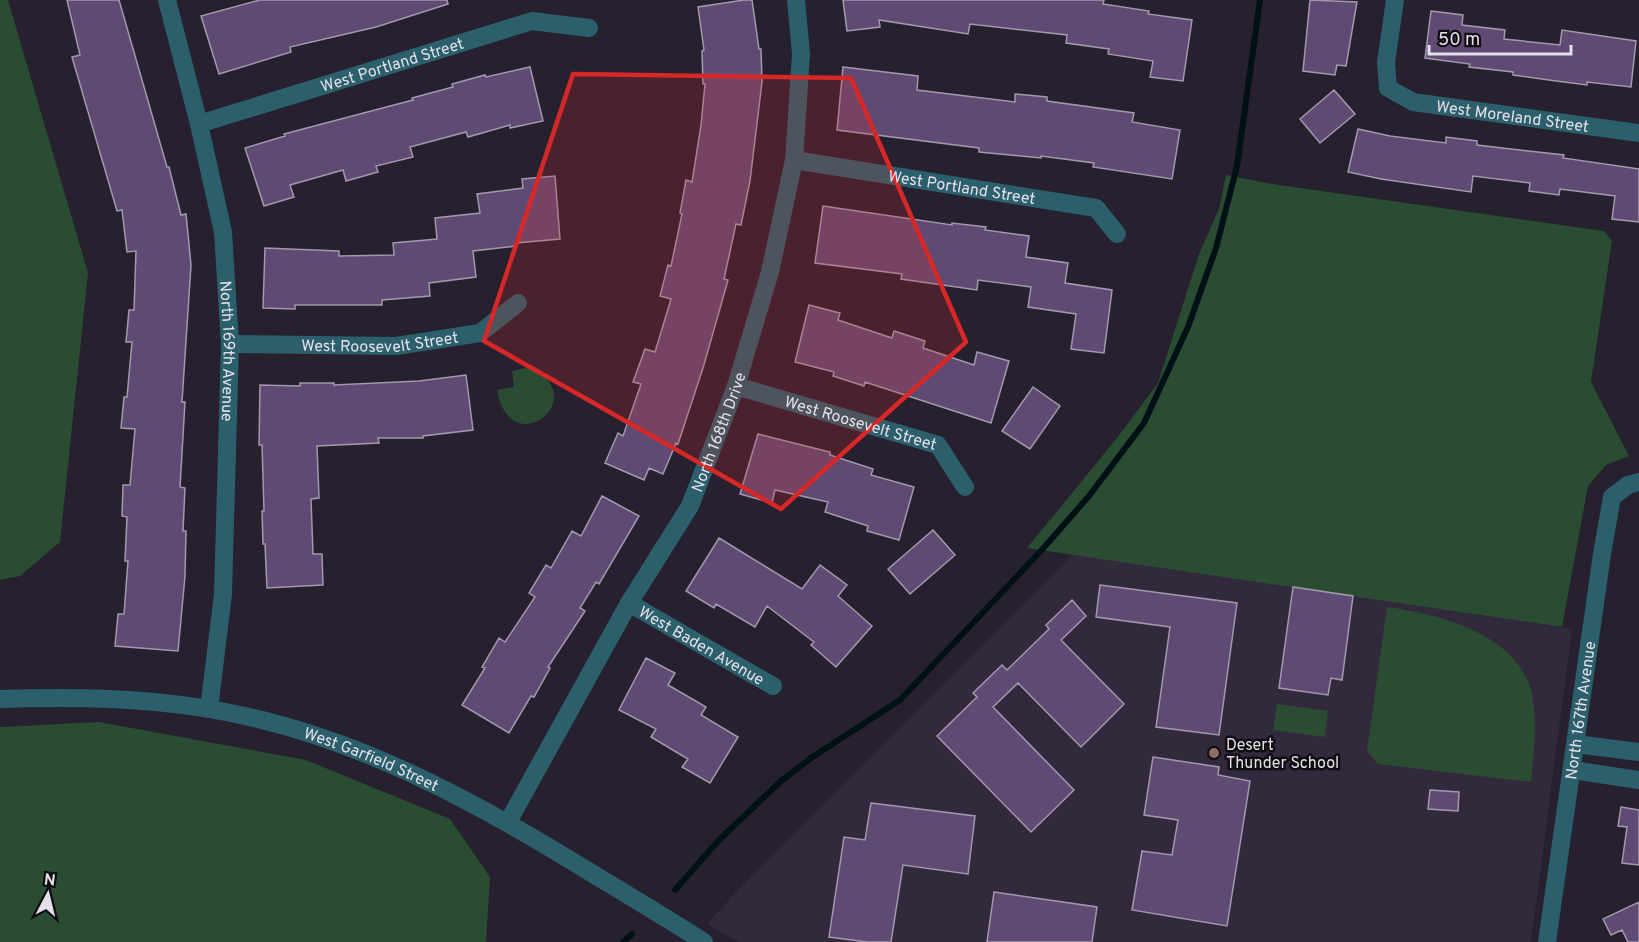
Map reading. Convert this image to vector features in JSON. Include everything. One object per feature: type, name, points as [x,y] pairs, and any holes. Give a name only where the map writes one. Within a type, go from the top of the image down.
[{"type":"street","name":"North 169th Avenue","points":[[167,0],[199,124],[223,232],[230,344],[224,594],[209,709]]},
{"type":"street","name":"North 168th Drive","points":[[508,822],[629,603],[690,506],[736,386],[770,272],[794,160],[801,54],[796,0]]},
{"type":"street","name":"West Moreland Street","points":[[1395,0],[1386,62],[1388,88],[1413,102],[1639,133]]},
{"type":"street","name":"West Portland Street","points":[[199,124],[532,21],[589,28]]},
{"type":"street","name":"West Portland Street","points":[[794,160],[1096,208],[1117,234]]},
{"type":"street","name":"West Roosevelt Street","points":[[230,344],[396,346],[480,333],[518,303]]},
{"type":"street","name":"West Roosevelt Street","points":[[736,386],[938,445],[965,487]]},
{"type":"street","name":"North 167th Avenue","points":[[1547,942],[1612,497],[1633,483]]},
{"type":"street","name":"West Baden Avenue","points":[[629,603],[773,686]]},
{"type":"street","name":"West Garfield Street","points":[[0,699],[103,698],[209,709],[273,723],[344,744],[426,779],[508,822],[704,942]]},
{"type":"street","points":[[1576,744],[1639,752]]},
{"type":"street","points":[[1573,770],[1639,780]]},
{"type":"highlighted area","points":[[573,74],[851,78],[966,342],[781,509],[484,341]]},
{"type":"shaded area","name":"Desert Thunder School","points":[[1073,554],[1572,629],[1531,942],[739,942],[707,924],[750,877]]},
{"type":"green space","points":[[0,0],[8,0],[88,273],[60,542],[20,576],[0,580]]},
{"type":"green space","points":[[1226,175],[1272,184],[1604,231],[1612,241],[1591,382],[1629,456],[1606,465],[1588,486],[1562,627],[1027,548],[1117,438],[1158,383],[1199,254],[1219,209]]},
{"type":"green space","points":[[526,368],[536,370],[544,376],[554,394],[552,406],[546,416],[536,422],[524,424],[513,420],[503,409],[497,390],[514,387],[512,371]]},
{"type":"green space","points":[[1387,607],[1451,621],[1492,641],[1509,654],[1522,670],[1533,701],[1535,736],[1531,782],[1378,764],[1367,751]]},
{"type":"green space","points":[[1277,704],[1328,711],[1325,737],[1273,730]]},
{"type":"green space","points":[[99,722],[306,760],[450,819],[490,877],[486,942],[0,942],[0,727]]},
{"type":"building","points":[[67,0],[119,0],[181,215],[186,214],[191,265],[182,402],[185,402],[180,487],[185,488],[183,531],[186,531],[185,576],[178,651],[115,646],[118,614],[124,614],[128,561],[125,561],[127,517],[122,516],[123,485],[130,485],[135,429],[121,428],[124,397],[127,397],[132,342],[126,342],[129,310],[134,310],[136,251],[127,252],[122,210],[117,211],[72,57],[80,55]]},
{"type":"building","points":[[260,0],[447,0],[448,4],[376,27],[290,47],[291,52],[219,74],[201,16]]},
{"type":"building","points":[[752,0],[759,49],[761,49],[762,82],[750,181],[741,225],[736,224],[724,279],[728,280],[678,444],[676,443],[663,474],[649,468],[644,480],[605,463],[618,433],[623,436],[641,384],[633,382],[645,349],[655,352],[671,299],[660,296],[668,265],[671,266],[682,214],[680,213],[686,180],[692,182],[705,84],[703,84],[702,51],[704,50],[698,7]]},
{"type":"building","points":[[843,0],[1104,0],[1103,4],[1149,11],[1148,14],[1192,20],[1183,81],[1150,77],[1153,61],[1108,54],[1109,49],[1066,43],[1067,35],[970,24],[968,34],[879,20],[880,27],[847,31]]},
{"type":"building","points":[[1310,0],[1357,2],[1346,66],[1337,65],[1335,75],[1303,71]]},
{"type":"building","points":[[1431,11],[1463,15],[1462,25],[1505,30],[1504,39],[1560,45],[1562,30],[1636,41],[1631,87],[1587,82],[1587,85],[1513,75],[1513,72],[1469,67],[1470,64],[1425,58]]},
{"type":"building","points":[[530,67],[543,121],[510,128],[510,125],[468,137],[466,132],[410,147],[413,157],[376,166],[378,172],[346,181],[343,170],[290,185],[294,197],[264,206],[245,148],[285,136],[284,134],[413,100],[412,98],[453,87],[452,84]]},
{"type":"building","points":[[843,67],[918,76],[917,90],[1015,102],[1015,94],[1047,97],[1047,101],[1134,113],[1132,122],[1180,130],[1172,179],[1093,167],[1094,163],[1041,156],[1041,158],[979,152],[979,148],[837,130]]},
{"type":"building","points":[[1334,90],[1355,114],[1320,143],[1300,119]]},
{"type":"building","points":[[1358,129],[1390,136],[1446,143],[1446,137],[1477,141],[1477,145],[1564,155],[1563,158],[1639,169],[1639,222],[1612,219],[1615,196],[1560,189],[1559,195],[1529,191],[1530,183],[1473,176],[1471,192],[1348,172]]},
{"type":"building","points":[[555,176],[560,239],[516,243],[517,246],[473,251],[476,277],[429,283],[430,296],[382,300],[382,305],[295,305],[295,309],[263,308],[265,248],[339,251],[339,256],[394,255],[393,243],[437,239],[435,218],[480,213],[477,194],[523,188],[522,179]]},
{"type":"building","points":[[823,206],[952,225],[952,223],[986,227],[985,230],[1029,236],[1026,257],[1068,263],[1065,283],[1112,290],[1104,353],[1071,349],[1076,314],[1028,307],[1031,287],[978,280],[977,290],[901,279],[902,274],[815,263]]},
{"type":"building","points":[[809,305],[840,313],[838,320],[892,338],[894,331],[925,341],[923,348],[974,365],[977,352],[1009,361],[991,423],[865,382],[864,386],[833,376],[834,372],[795,362]]},
{"type":"building","points":[[466,375],[473,430],[423,436],[423,438],[378,438],[379,443],[317,446],[319,498],[311,499],[313,554],[322,554],[323,585],[267,588],[265,544],[263,544],[262,445],[259,445],[260,385],[300,386],[300,383],[334,383],[334,385],[419,381]]},
{"type":"building","points":[[1033,387],[1060,406],[1030,449],[1002,431]]},
{"type":"building","points":[[758,434],[830,452],[830,455],[873,469],[871,475],[914,487],[899,540],[867,531],[868,526],[825,512],[828,502],[775,490],[772,503],[740,494]]},
{"type":"building","points":[[602,496],[639,516],[599,584],[596,582],[580,608],[585,611],[548,667],[550,668],[534,697],[531,696],[509,733],[462,705],[485,668],[482,667],[499,638],[505,642],[535,597],[529,593],[546,565],[551,568],[572,531],[581,536]]},
{"type":"building","points":[[933,530],[955,555],[910,594],[888,569]]},
{"type":"building","points":[[719,538],[802,589],[820,565],[847,585],[838,596],[872,626],[836,667],[811,645],[814,642],[767,606],[755,627],[716,604],[714,608],[686,591]]},
{"type":"building","points":[[1100,585],[1237,603],[1219,735],[1156,727],[1170,627],[1096,617]]},
{"type":"building","points":[[1293,587],[1353,596],[1342,680],[1331,678],[1328,695],[1279,688]]},
{"type":"building","points":[[1072,600],[1086,616],[1061,640],[1124,704],[1081,747],[1018,683],[993,707],[1074,790],[1031,832],[937,736],[977,697],[973,693],[1002,665],[1007,670],[1049,629],[1046,625]]},
{"type":"building","points":[[646,658],[675,673],[668,685],[706,707],[701,715],[738,737],[710,783],[682,767],[688,759],[651,737],[656,729],[619,710]]},
{"type":"building","points":[[1153,757],[1219,767],[1218,775],[1250,781],[1227,926],[1132,910],[1142,851],[1172,855],[1178,820],[1144,815]]},
{"type":"building","points":[[1430,790],[1459,792],[1458,811],[1428,809]]},
{"type":"building","points":[[871,803],[975,816],[968,874],[903,865],[891,942],[867,942],[829,937],[844,837],[865,840]]},
{"type":"building","points":[[1621,807],[1639,810],[1639,865],[1622,863],[1627,827],[1618,826]]},
{"type":"building","points":[[994,892],[1097,907],[1092,942],[987,942]]},
{"type":"building","points":[[1639,902],[1639,942],[1628,942],[1622,930],[1611,935],[1603,919]]},
{"type":"waterway","points":[[675,890],[718,841],[781,781],[811,758],[900,700],[1040,552],[1089,496],[1144,423],[1188,327],[1216,248],[1237,166],[1260,0]]},
{"type":"waterway","points":[[623,942],[632,934]]},
{"type":"place","name":"Desert Thunder School","points":[[1214,753]]}]
